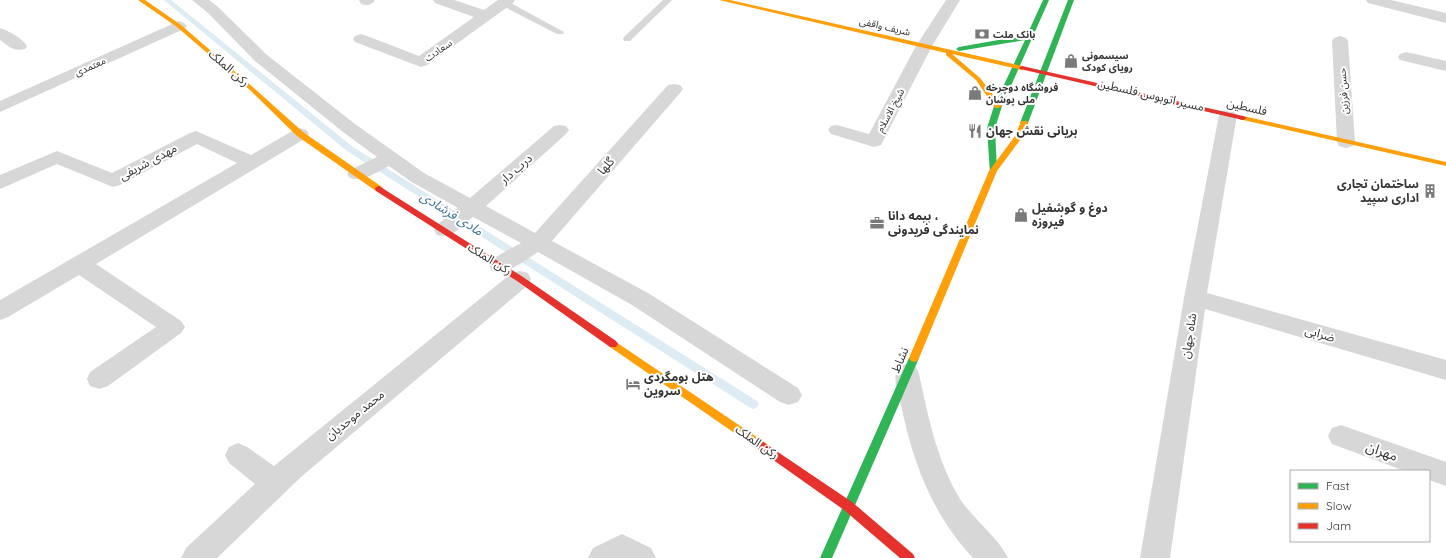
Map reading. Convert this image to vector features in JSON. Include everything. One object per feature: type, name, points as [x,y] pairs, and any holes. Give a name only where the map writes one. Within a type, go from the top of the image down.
[{"type":"main road","name":"رکن الملک","points":[[141,0],[179,26],[253,90],[300,134],[357,174],[510,272],[848,506],[909,558]]},
{"type":"main road","name":"شریف واقفی","points":[[722,0],[745,2],[924,46],[1044,72]]},
{"type":"main road","name":"نشاط","points":[[993,171],[992,128],[998,106],[1046,0]]},
{"type":"main road","name":"نشاط","points":[[826,558],[908,374],[993,171],[1020,136],[1071,0]]},
{"type":"main road","points":[[944,50],[976,47],[1029,37]]},
{"type":"main road","points":[[944,50],[978,78],[998,106]]},
{"type":"main road","name":"فلسطین","points":[[1044,72],[1228,115],[1346,140]]},
{"type":"street","points":[[199,0],[213,10],[261,58],[349,128],[416,177],[539,242],[640,299],[789,395]]},
{"type":"street","points":[[440,0],[486,16]]},
{"type":"street","points":[[924,46],[953,0]]},
{"type":"street","points":[[1373,0],[1446,18]]},
{"type":"street","name":"سعادت","points":[[361,39],[421,62],[506,2]]},
{"type":"street","name":"معتمدی","points":[[0,107],[179,26]]},
{"type":"street","points":[[0,33],[19,46]]},
{"type":"street","name":"حسن فرزین","points":[[1340,41],[1346,140]]},
{"type":"street","name":"شیخ الاسلام","points":[[837,130],[874,141],[924,46]]},
{"type":"street","points":[[1406,57],[1446,66]]},
{"type":"street","name":"گلها","points":[[510,272],[539,242],[674,89]]},
{"type":"street","name":"شاه جهان","points":[[1155,558],[1195,298],[1228,115]]},
{"type":"street","name":"درب دار","points":[[444,230],[560,130]]},
{"type":"street","points":[[0,311],[300,134]]},
{"type":"street","name":"مهدی شریفی","points":[[0,183],[57,157],[113,181],[196,137],[252,162]]},
{"type":"street","points":[[357,174],[391,158]]},
{"type":"street","points":[[79,264],[173,328],[99,379]]},
{"type":"street","name":"محمد موحدیان","points":[[196,558],[275,483],[510,272]]},
{"type":"street","name":"ضرابی","points":[[1195,298],[1446,370]]},
{"type":"street","points":[[908,374],[917,423],[929,463],[950,508],[993,558]]},
{"type":"street","name":"مهران","points":[[1341,436],[1446,474]]},
{"type":"street","points":[[238,455],[275,483]]},
{"type":"street","points":[[603,558],[622,548],[641,558]]},
{"type":"lane","points":[[627,39],[668,0]]},
{"type":"lane","points":[[506,2],[560,32]]},
{"type":"lane","name":"مسیر اتوبوس فلسطین","points":[[1044,72],[1055,73],[1446,163]]},
{"type":"waterway","name":"مادی فرشادی","points":[[167,0],[350,149],[753,404]]},
{"type":"traffic: fast","points":[[993,171],[991,128],[998,106],[1046,0]]},
{"type":"traffic: fast","points":[[1024,123],[1071,0]]},
{"type":"traffic: fast","points":[[959,49],[1029,37]]},
{"type":"traffic: fast","points":[[826,558],[914,358]]},
{"type":"traffic: slow","points":[[141,0],[179,26],[253,90],[300,134],[379,189]]},
{"type":"traffic: slow","points":[[722,0],[1022,68]]},
{"type":"traffic: slow","points":[[948,54],[978,79],[998,106]]},
{"type":"traffic: slow","points":[[1243,118],[1446,164]]},
{"type":"traffic: slow","points":[[914,358],[993,171],[1019,136],[1024,123]]},
{"type":"traffic: slow","points":[[613,344],[763,447]]},
{"type":"traffic: jam","points":[[1022,68],[1243,118]]},
{"type":"traffic: jam","points":[[379,189],[520,279],[613,344]]},
{"type":"traffic: jam","points":[[763,447],[848,506],[909,558]]},
{"type":"place","name":"بانک ملت","points":[[982,34]]},
{"type":"place","name":"سیسمونی رویای کودک","points":[[1071,61]]},
{"type":"place","name":"فروشگاه دوچرخه ملی پوشان","points":[[975,93]]},
{"type":"place","name":"بریانی نقش جهان","points":[[975,131]]},
{"type":"place","name":"ساختمان تجاری اداری سپید","points":[[1430,191]]},
{"type":"place","name":"دوغ و گوشفیل فیروزه","points":[[1021,215]]},
{"type":"place","name":"بیمه دانا ، نمایندگی فریدونی","points":[[877,223]]},
{"type":"place","name":"هتل بومگردی سروین","points":[[633,384]]}]
